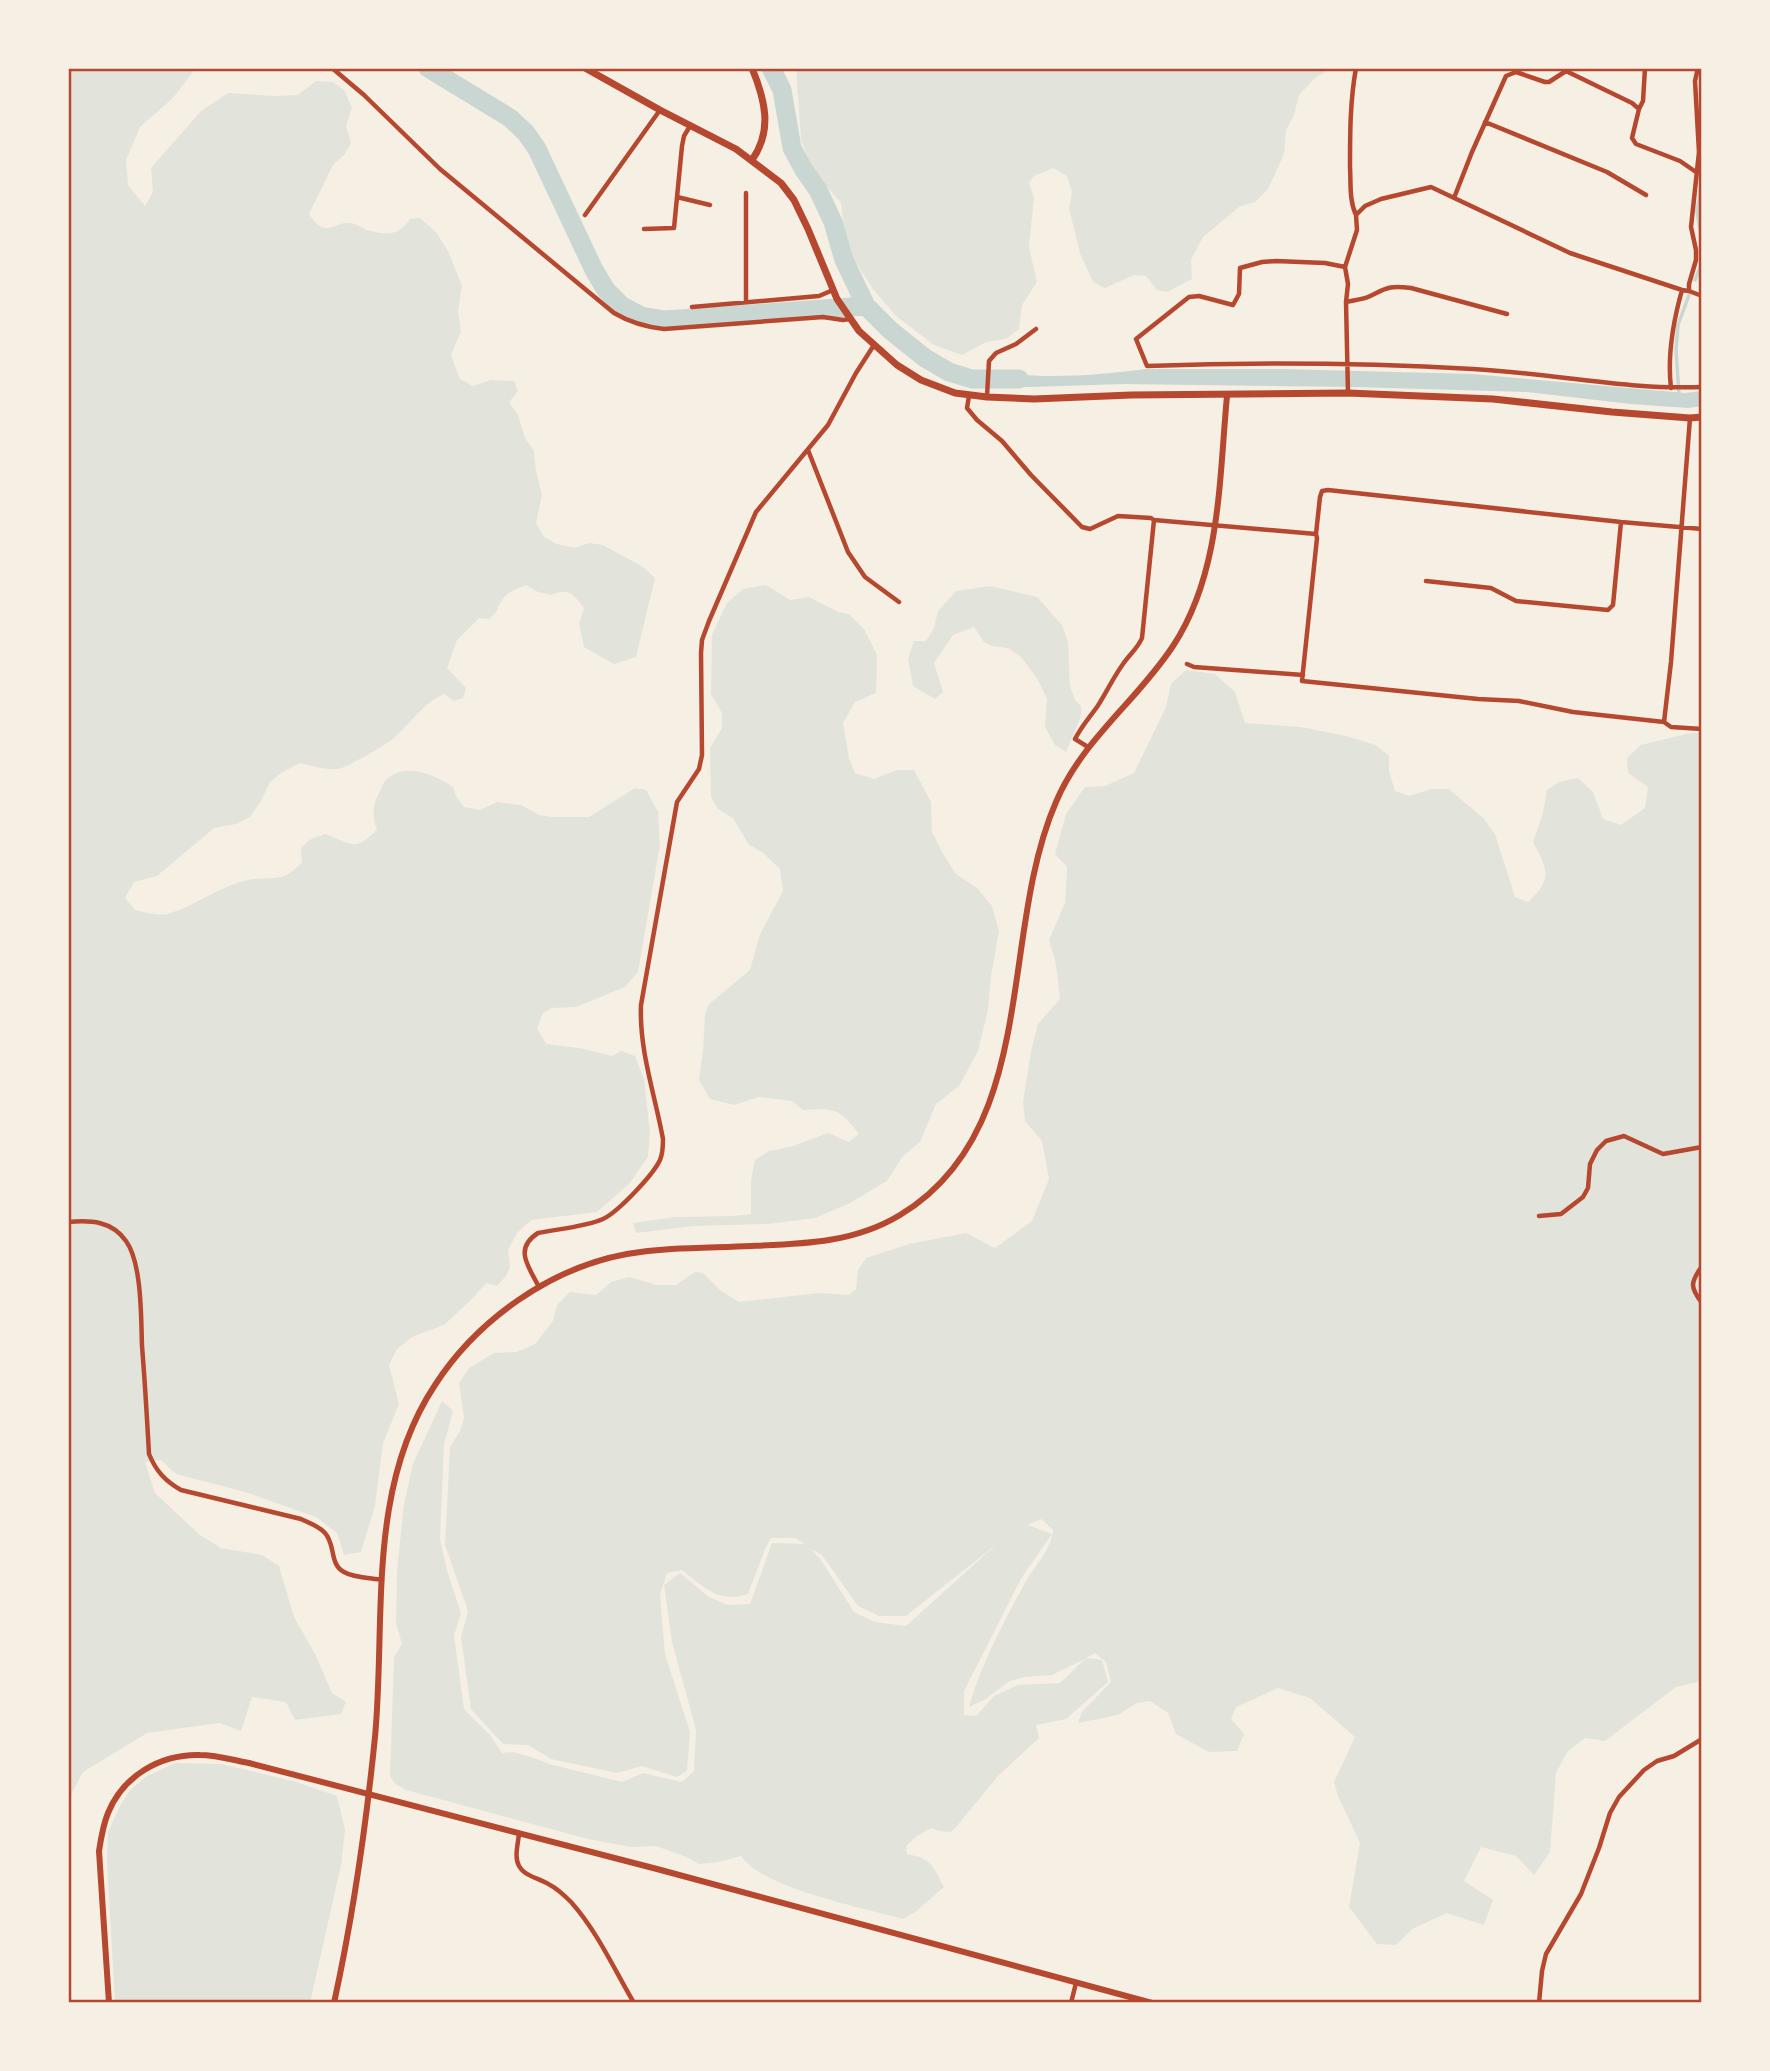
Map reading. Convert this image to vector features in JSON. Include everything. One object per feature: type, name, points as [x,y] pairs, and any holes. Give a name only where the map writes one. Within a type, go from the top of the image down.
[{"type":"main road","points":[[585,68],[736,149],[781,183],[794,200],[837,299],[849,318],[897,365],[920,380],[968,396],[987,394],[1034,399],[1348,391],[1493,399],[1612,412],[1702,417]]},
{"type":"main road","points":[[752,68],[765,107],[761,147],[752,160]]},
{"type":"street","points":[[332,68],[475,198],[627,321],[664,330],[823,317],[843,320],[849,318]]},
{"type":"street","points":[[1348,391],[1348,284],[1345,267],[1357,230],[1351,195],[1350,141],[1350,115],[1356,68]]},
{"type":"street","points":[[1645,68],[1643,101],[1632,138],[1636,144],[1680,160],[1696,172]]},
{"type":"street","points":[[1689,291],[1696,260],[1691,227],[1699,152],[1695,80],[1698,68]]},
{"type":"street","points":[[1454,198],[1506,76],[1516,72],[1549,82],[1566,71],[1639,109]]},
{"type":"street","points":[[585,215],[660,110]]},
{"type":"street","points":[[1485,122],[1607,172],[1646,195]]},
{"type":"street","points":[[645,229],[674,228],[682,146],[690,125]]},
{"type":"street","points":[[1356,215],[1365,206],[1381,199],[1431,187],[1570,253],[1702,296]]},
{"type":"street","points":[[746,193],[746,302]]},
{"type":"street","points":[[677,197],[710,205]]},
{"type":"street","points":[[1345,267],[1325,263],[1276,261],[1240,268],[1239,294],[1233,305],[1199,296],[1189,297],[1136,339],[1147,366],[1209,364],[1474,369],[1648,387],[1702,387]]},
{"type":"street","points":[[1346,302],[1367,297],[1380,289],[1397,286],[1507,314]]},
{"type":"street","points":[[692,307],[819,296],[833,290]]},
{"type":"street","points":[[1673,388],[1669,372],[1674,316],[1682,290]]},
{"type":"street","points":[[987,394],[989,361],[996,353],[1016,344],[1035,329]]},
{"type":"street","points":[[539,1287],[524,1254],[524,1246],[530,1238],[538,1233],[601,1220],[614,1212],[660,1162],[663,1139],[643,1046],[641,1005],[677,802],[699,769],[702,755],[702,640],[756,512],[828,425],[874,345]]},
{"type":"street","points":[[968,396],[967,408],[977,420],[1002,441],[1082,527],[1090,529],[1118,516],[1316,534]]},
{"type":"street","points":[[334,2003],[354,1897],[375,1734],[386,1524],[395,1472],[423,1403],[450,1362],[492,1319],[539,1287],[564,1275],[625,1254],[796,1244],[848,1237],[881,1226],[901,1215],[937,1188],[970,1147],[989,1109],[996,1086],[1046,827],[1068,777],[1088,747],[1148,679],[1178,637],[1203,584],[1211,554],[1227,396]]},
{"type":"street","points":[[1664,722],[1690,418]]},
{"type":"street","points":[[808,450],[848,552],[865,577],[899,602]]},
{"type":"street","points":[[1702,528],[1322,491],[1302,681],[1519,701],[1573,712],[1664,722],[1671,727],[1702,729]]},
{"type":"street","points":[[1088,747],[1075,738],[1142,638],[1154,520]]},
{"type":"street","points":[[1426,581],[1491,588],[1516,601],[1608,610],[1613,605],[1621,522]]},
{"type":"street","points":[[1139,646],[1148,648]]},
{"type":"street","points":[[1187,664],[1194,667],[1303,676]]},
{"type":"street","points":[[1539,1216],[1561,1214],[1583,1197],[1588,1188],[1590,1164],[1597,1150],[1606,1141],[1624,1136],[1663,1154],[1702,1147]]},
{"type":"street","points":[[68,1222],[99,1222],[111,1226],[125,1239],[134,1254],[149,1454],[155,1469],[168,1483],[181,1490],[301,1519],[315,1525],[331,1542],[334,1563],[341,1571],[383,1580]]},
{"type":"street","points":[[1702,1266],[1692,1279],[1692,1290],[1702,1303]]},
{"type":"street","points":[[1538,2003],[1546,1954],[1581,1894],[1600,1848],[1609,1812],[1644,1770],[1702,1739]]},
{"type":"street","points":[[109,2003],[99,1851],[108,1813],[113,1802],[141,1772],[166,1759],[199,1755],[249,1763],[657,1869],[1152,2003]]},
{"type":"street","points":[[519,1834],[516,1860],[520,1868],[527,1875],[557,1889],[570,1902],[584,1919],[634,2003]]},
{"type":"street","points":[[1071,2003],[1077,1982]]},
{"type":"shaded area","points":[[68,68],[196,68],[173,98],[140,127],[126,160],[128,185],[145,206],[153,192],[151,168],[201,111],[228,93],[298,95],[316,81],[333,82],[344,90],[352,108],[346,126],[351,143],[345,154],[333,165],[309,214],[321,227],[330,228],[351,223],[380,233],[396,232],[410,219],[420,218],[436,232],[448,251],[462,286],[458,311],[461,331],[451,355],[460,379],[473,386],[491,380],[514,381],[518,391],[509,402],[518,415],[525,438],[534,451],[542,495],[536,523],[544,537],[557,544],[575,548],[589,543],[603,545],[643,567],[655,578],[636,657],[614,664],[584,647],[579,624],[584,608],[570,593],[551,595],[526,585],[510,593],[504,597],[493,616],[489,619],[479,618],[457,640],[447,668],[466,688],[463,698],[454,701],[444,694],[436,698],[391,740],[342,768],[319,768],[300,763],[281,773],[270,782],[250,817],[236,824],[214,828],[157,876],[134,882],[125,898],[135,910],[167,914],[237,883],[288,874],[302,862],[301,848],[309,840],[325,834],[347,843],[363,842],[377,830],[374,807],[383,784],[403,771],[420,772],[453,787],[464,807],[480,810],[497,802],[521,805],[539,815],[551,817],[589,817],[635,788],[646,790],[658,812],[660,845],[638,972],[625,987],[576,1007],[552,1008],[543,1013],[537,1028],[546,1044],[612,1056],[621,1051],[635,1056],[644,1079],[650,1133],[648,1157],[629,1184],[597,1212],[531,1220],[517,1233],[508,1250],[510,1267],[497,1286],[486,1283],[444,1325],[412,1337],[397,1349],[389,1365],[399,1404],[383,1443],[375,1506],[361,1552],[344,1555],[337,1533],[316,1517],[245,1492],[176,1474],[161,1460],[145,1462],[155,1493],[200,1535],[221,1548],[262,1555],[279,1566],[294,1617],[315,1654],[332,1693],[346,1702],[341,1714],[295,1720],[286,1702],[252,1697],[241,1731],[219,1723],[147,1733],[83,1772],[68,1801]]},
{"type":"shaded area","points":[[796,68],[1332,68],[1315,78],[1299,95],[1294,115],[1286,130],[1284,154],[1268,189],[1255,202],[1239,207],[1203,237],[1191,260],[1192,279],[1167,292],[1157,290],[1146,276],[1134,275],[1105,288],[1093,282],[1080,253],[1069,208],[1072,192],[1067,176],[1053,168],[1034,176],[1029,183],[1034,198],[1029,247],[1037,282],[1022,305],[1019,329],[1006,339],[986,342],[962,355],[934,345],[896,316],[873,289],[846,248],[841,203],[814,172],[801,140]]},
{"type":"shaded area","points":[[1146,369],[1472,374],[1685,393],[1702,391],[1702,406],[1688,408],[1631,404],[1527,392],[1356,387],[1123,384],[992,386],[993,372],[1069,376]]},
{"type":"shaded area","points":[[766,585],[790,600],[809,597],[838,612],[849,614],[864,629],[877,655],[876,693],[855,702],[843,723],[849,758],[855,773],[874,779],[897,770],[914,770],[931,802],[932,832],[942,852],[956,874],[977,888],[992,906],[999,931],[988,1010],[978,1051],[959,1086],[936,1104],[920,1142],[903,1156],[887,1181],[848,1204],[815,1218],[767,1224],[694,1226],[636,1233],[633,1223],[675,1217],[751,1214],[751,1181],[755,1160],[769,1151],[790,1147],[828,1133],[849,1142],[859,1134],[841,1114],[822,1109],[803,1110],[792,1101],[759,1097],[734,1105],[710,1099],[699,1080],[708,1005],[750,970],[760,934],[783,891],[780,869],[762,852],[749,845],[733,818],[718,809],[711,797],[710,748],[722,728],[722,713],[711,694],[712,635],[727,603],[743,589]]},
{"type":"shaded area","points":[[990,586],[1037,597],[1062,625],[1068,642],[1070,686],[1075,700],[1081,706],[1081,716],[1066,752],[1055,745],[1045,727],[1047,699],[1037,678],[1020,656],[1008,648],[984,642],[974,627],[953,635],[934,663],[943,692],[935,699],[913,686],[908,659],[914,641],[926,641],[934,628],[938,611],[956,591]]},
{"type":"shaded area","points":[[1186,670],[1215,674],[1235,692],[1245,723],[1301,727],[1376,745],[1389,756],[1389,771],[1395,791],[1409,796],[1432,789],[1449,789],[1483,818],[1495,834],[1515,897],[1528,902],[1545,880],[1545,867],[1533,842],[1543,813],[1547,790],[1559,782],[1578,778],[1593,792],[1603,819],[1621,825],[1645,808],[1648,787],[1628,773],[1627,758],[1641,745],[1690,733],[1702,733],[1702,1681],[1676,1687],[1605,1741],[1585,1738],[1567,1752],[1556,1773],[1550,1852],[1534,1875],[1516,1856],[1481,1847],[1464,1881],[1493,1900],[1484,1925],[1447,1913],[1412,1929],[1396,1945],[1377,1944],[1349,1907],[1360,1843],[1334,1782],[1355,1737],[1310,1698],[1278,1688],[1236,1707],[1231,1719],[1244,1734],[1237,1751],[1209,1752],[1176,1734],[1168,1713],[1150,1701],[1137,1703],[1118,1715],[1078,1723],[1082,1712],[1111,1682],[1106,1662],[1095,1653],[1086,1658],[1102,1660],[1108,1682],[1066,1719],[1036,1725],[1039,1738],[998,1776],[951,1832],[931,1828],[906,1846],[907,1854],[931,1864],[944,1887],[903,1919],[792,1888],[753,1868],[741,1856],[699,1864],[656,1846],[631,1847],[588,1839],[406,1790],[395,1784],[390,1776],[394,1657],[402,1644],[396,1623],[397,1570],[404,1504],[413,1464],[442,1401],[453,1411],[444,1444],[440,1539],[461,1614],[454,1635],[464,1709],[490,1735],[502,1753],[513,1752],[622,1782],[643,1773],[682,1782],[694,1771],[696,1730],[672,1642],[664,1585],[680,1573],[709,1597],[728,1605],[750,1604],[772,1543],[805,1544],[795,1538],[771,1538],[748,1594],[738,1597],[712,1592],[682,1570],[667,1573],[660,1595],[665,1654],[690,1732],[687,1771],[677,1777],[642,1766],[617,1773],[551,1759],[528,1745],[503,1744],[471,1709],[461,1637],[468,1611],[445,1545],[450,1447],[464,1418],[459,1383],[469,1368],[494,1353],[517,1352],[535,1344],[553,1321],[557,1305],[570,1292],[596,1295],[611,1282],[629,1277],[657,1285],[676,1285],[695,1272],[703,1273],[721,1291],[739,1302],[819,1293],[849,1295],[856,1289],[858,1270],[866,1258],[909,1244],[966,1233],[995,1248],[1032,1221],[1049,1179],[1042,1141],[1025,1121],[1023,1102],[1038,1024],[1060,999],[1056,964],[1049,940],[1065,903],[1067,867],[1055,854],[1066,814],[1085,787],[1105,786],[1134,773],[1166,707],[1171,684]],"holes":[[[1041,1519],[1053,1530],[1052,1538],[1001,1628],[969,1707],[984,1700],[1010,1681],[1052,1675],[1085,1659],[1060,1683],[1018,1685],[994,1696],[976,1716],[964,1715],[964,1691],[1022,1577],[1052,1534],[1028,1525]],[[998,1543],[906,1626],[875,1622],[854,1612],[811,1549],[822,1555],[858,1606],[879,1616],[906,1616]]]},
{"type":"shaded area","points":[[175,1763],[221,1764],[293,1781],[337,1796],[345,1830],[341,1865],[310,2003],[115,2003],[107,1862],[108,1832],[130,1790],[147,1776]]},
{"type":"waterway","points":[[428,68],[510,118],[526,133],[537,149],[594,270],[606,290],[622,306],[641,316],[665,320],[866,306]]},
{"type":"waterway","points":[[771,68],[782,90],[792,148],[818,190],[833,222],[844,260],[866,306],[890,330],[925,358],[949,372],[972,379],[1019,379]]},
{"type":"waterway","points":[[1702,181],[1697,211],[1702,243]]},
{"type":"waterway","points":[[1695,280],[1702,263]]},
{"type":"waterway","points":[[1679,396],[1676,349],[1678,325],[1689,295]]}]
